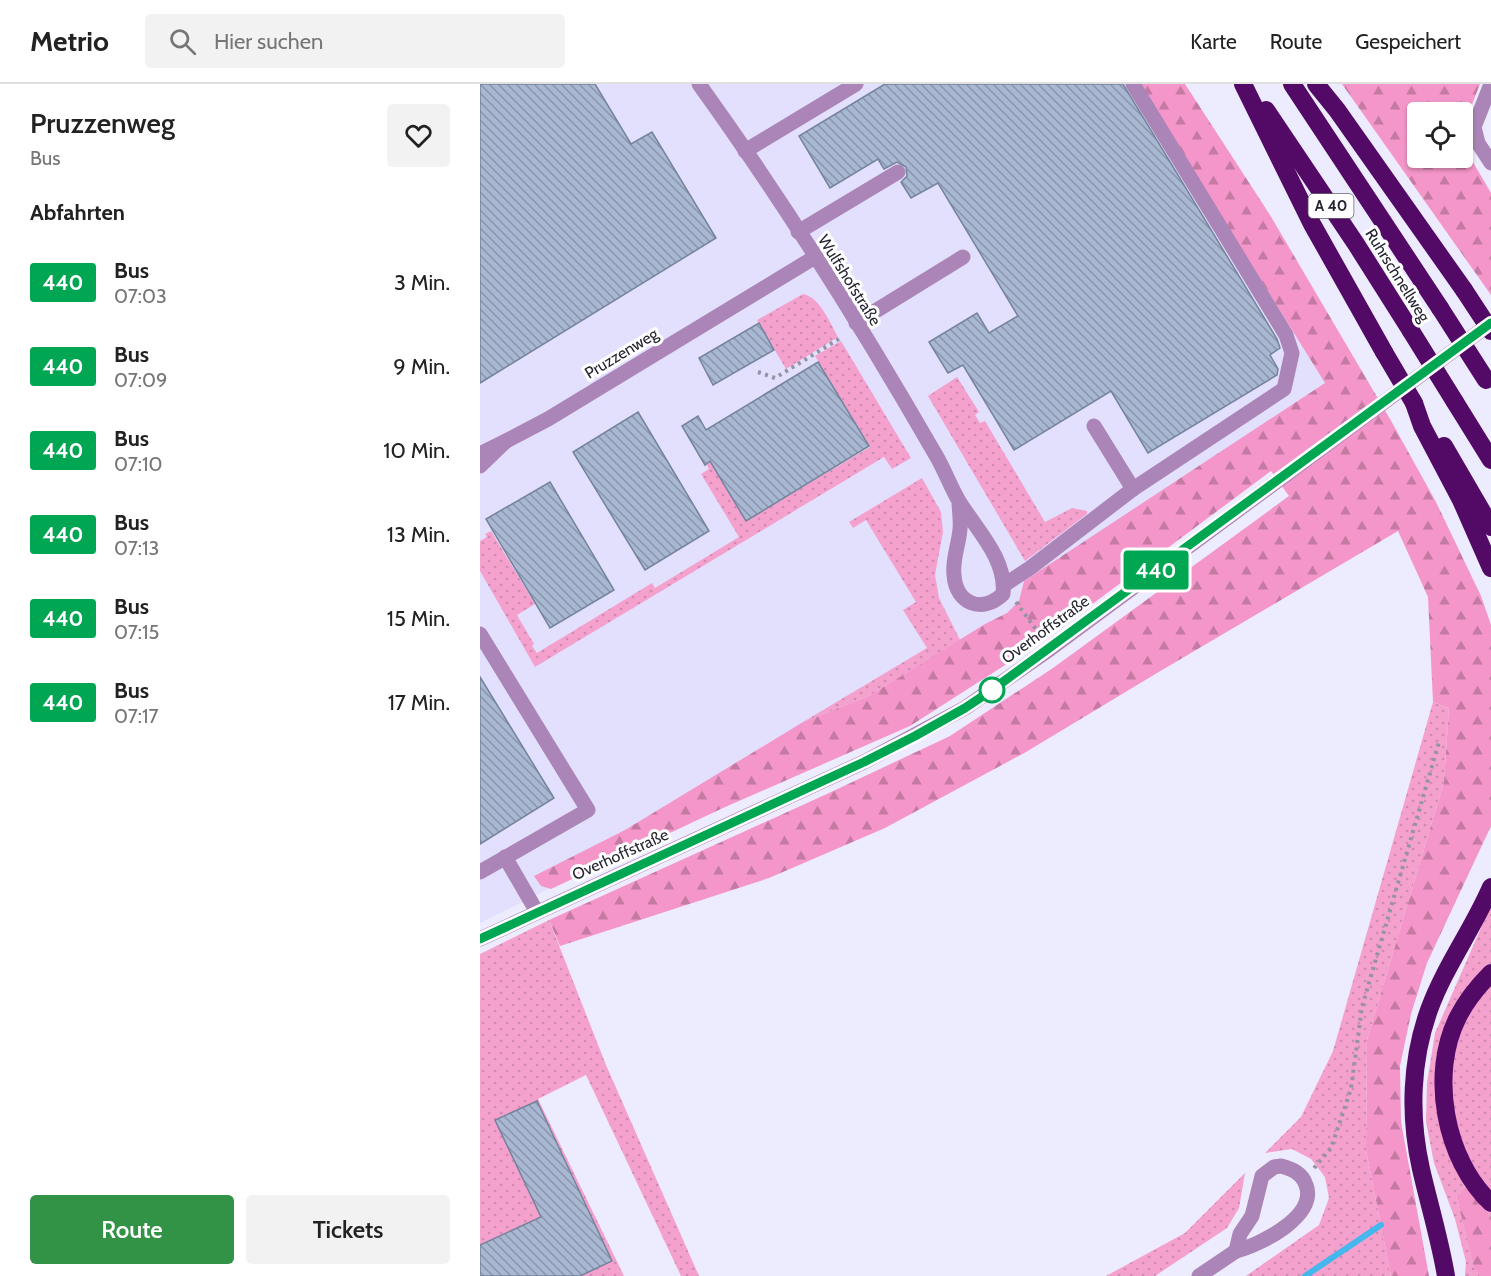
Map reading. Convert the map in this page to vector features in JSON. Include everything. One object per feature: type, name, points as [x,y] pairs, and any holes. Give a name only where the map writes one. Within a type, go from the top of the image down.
[{"type":"highway","points":[[1243,84],[1312,224],[1425,424],[1491,567]]},
{"type":"highway","name":"Ruhrschnellweg","points":[[1248,84],[1356,244],[1491,460]]},
{"type":"highway","name":"Ruhrschnellweg","points":[[1292,84],[1489,384]]},
{"type":"highway","points":[[1316,84],[1337,110],[1491,330]]},
{"type":"highway","points":[[1425,424],[1491,527]]},
{"type":"highway","points":[[1446,1276],[1417,1144],[1413,1106],[1415,1071],[1429,1010],[1455,954],[1491,887]]},
{"type":"highway","points":[[1491,973],[1469,999],[1457,1018],[1449,1044],[1444,1092],[1446,1117],[1454,1146],[1474,1182],[1491,1203]]},
{"type":"street","name":"Wulfshofstraße","points":[[699,84],[815,257],[936,454],[959,501],[995,558],[1004,585],[1003,594],[995,601],[981,605],[971,603],[963,597],[954,575],[960,528],[959,501]]},
{"type":"street","points":[[745,151],[856,84]]},
{"type":"street","points":[[1004,585],[1030,568],[1133,489],[1284,389],[1292,353],[1286,335],[1132,84]]},
{"type":"street","points":[[1491,84],[1474,127],[1478,143],[1491,163]]},
{"type":"street","points":[[798,232],[898,172]]},
{"type":"street","name":"Pruzzenweg","points":[[480,454],[548,418],[815,257]]},
{"type":"street","points":[[856,323],[963,257]]},
{"type":"street","name":"Overhoffstraße","points":[[480,939],[854,766],[965,708],[1050,649],[1491,323]]},
{"type":"street","points":[[1094,426],[1133,489]]},
{"type":"street","name":"Pruzzenweg","points":[[480,466],[506,441]]},
{"type":"street","points":[[480,634],[588,810],[480,872]]},
{"type":"street","points":[[505,857],[537,912]]},
{"type":"street","points":[[1199,1276],[1236,1251],[1251,1247],[1299,1216],[1309,1196],[1305,1180],[1298,1173],[1281,1166],[1266,1171],[1262,1176],[1257,1188],[1252,1216],[1240,1234],[1236,1251]]},
{"type":"path","points":[[758,372],[775,378],[843,337]]},
{"type":"path","points":[[1014,599],[1044,641]]},
{"type":"path","points":[[1305,1180],[1331,1148],[1351,1089],[1362,1007],[1439,742]]},
{"type":"shaded area","points":[[480,84],[1146,84],[1335,387],[801,764],[480,923]]},
{"type":"shaded area","points":[[803,294],[815,300],[838,337],[786,369],[757,320]]},
{"type":"shaded area","points":[[841,341],[911,458],[892,469],[884,457],[535,667],[480,571],[480,541],[487,537],[485,534],[491,531],[535,604],[517,615],[537,653],[652,583],[655,588],[739,537],[701,474],[709,469],[706,464],[710,462],[746,521],[870,447],[815,356]]},
{"type":"shaded area","points":[[957,377],[979,412],[975,415],[980,423],[985,421],[1045,522],[1072,508],[1087,511],[1087,514],[1025,561],[928,396]]},
{"type":"shaded area","points":[[922,478],[941,512],[943,532],[935,575],[939,598],[960,640],[869,696],[803,722],[927,648],[903,610],[916,602],[866,520],[853,528],[849,522]]},
{"type":"shaded area","points":[[1433,702],[1449,708],[1444,782],[1367,1040],[1366,1150],[1391,1276],[1246,1276],[1319,1225],[1329,1198],[1325,1177],[1311,1159],[1292,1149],[1265,1153],[1301,1117],[1333,1051]]},
{"type":"shaded area","points":[[1491,905],[1491,1216],[1467,1189],[1456,1195],[1474,1267],[1480,1276],[1465,1276],[1466,1262],[1455,1219],[1434,1163],[1426,1122],[1427,1083],[1435,1033]]},
{"type":"shaded area","points":[[549,920],[606,1065],[699,1276],[681,1276],[586,1075],[538,1099],[624,1276],[480,1276],[480,954]]},
{"type":"shaded area","points":[[1245,1173],[1239,1208],[1227,1228],[1155,1276],[1106,1276],[1185,1233]]},
{"type":"green space","points":[[1139,84],[1185,84],[1270,215],[1390,419],[1436,502],[1481,596],[1491,625],[1491,826],[1427,963],[1411,1014],[1400,1066],[1401,1122],[1429,1276],[1391,1276],[1366,1150],[1367,1040],[1444,782],[1449,708],[1433,702],[1428,597],[1398,531],[1026,752],[885,828],[769,878],[560,946],[549,920],[950,736],[1053,668],[1289,496],[1271,471],[1044,640],[910,726],[723,808],[551,889],[541,886],[534,876],[625,830],[803,722],[869,696],[985,624],[1007,613],[1019,601],[1024,581],[1325,383]]},
{"type":"green space","points":[[1342,84],[1480,84],[1473,102],[1407,102],[1407,168],[1473,168],[1473,162],[1491,193],[1491,295]]},
{"type":"green space","points":[[1467,1188],[1491,1216],[1491,1276],[1480,1276],[1474,1268],[1456,1195]]},
{"type":"building","points":[[480,84],[595,84],[631,144],[652,132],[716,238],[480,383]]},
{"type":"building","points":[[885,84],[1123,84],[1277,339],[1280,348],[1270,355],[1278,369],[1277,375],[1148,453],[1111,391],[1014,450],[963,365],[948,373],[929,342],[977,313],[989,333],[1018,316],[938,183],[911,198],[901,182],[907,176],[906,167],[897,162],[884,169],[878,159],[830,188],[799,136]]},
{"type":"building","points":[[759,323],[774,350],[713,385],[699,358]]},
{"type":"building","points":[[818,362],[869,446],[746,521],[710,461],[705,465],[682,426],[698,416],[706,430]]},
{"type":"building","points":[[638,412],[709,531],[645,570],[573,452]]},
{"type":"building","points":[[550,482],[614,590],[550,628],[486,519]]},
{"type":"building","points":[[480,677],[554,798],[480,844]]},
{"type":"building","points":[[537,1101],[612,1261],[580,1276],[480,1276],[480,1245],[541,1217],[495,1120]]},
{"type":"waterway","points":[[1305,1276],[1381,1225]]},
{"type":"bus line","name":"440","points":[[480,939],[864,762],[965,708],[1050,649],[1491,323]]}]
